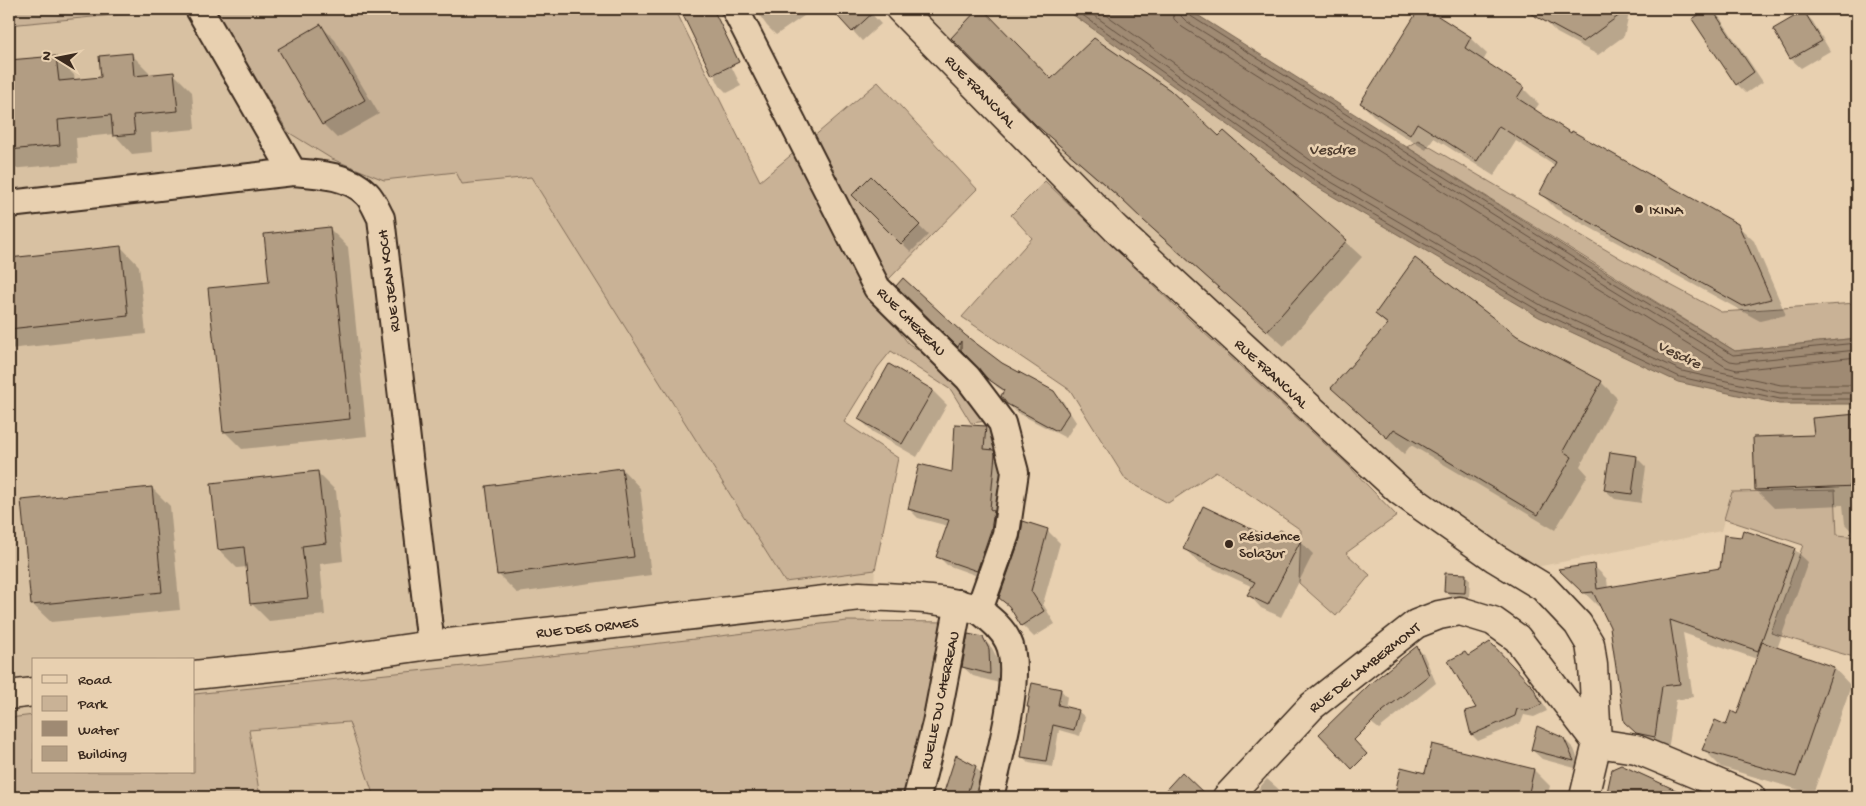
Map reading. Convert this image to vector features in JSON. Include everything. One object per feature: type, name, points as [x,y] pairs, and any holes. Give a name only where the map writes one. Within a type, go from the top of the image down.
[{"type":"street","points":[[199,9],[294,172]]},
{"type":"street","name":"RUE CHEREAU","points":[[735,9],[878,288],[968,378],[1002,423],[1015,472],[1006,534],[969,607]]},
{"type":"street","name":"RUE FRANCVAL","points":[[900,9],[1116,229],[1400,491],[1495,558],[1543,587],[1578,624],[1590,644],[1593,665],[1597,743],[1584,797]]},
{"type":"street","name":"RUE JEAN KOCH","points":[[9,204],[294,172],[325,175],[356,184],[369,196],[381,218],[431,645]]},
{"type":"street","name":"RUE DES ORMES","points":[[195,675],[291,665],[431,645],[860,596],[910,598],[969,607]]},
{"type":"street","points":[[969,607],[999,626],[1009,642],[1013,665],[1011,700],[990,797]]},
{"type":"street","name":"RUELLE DU CHERREAU","points":[[917,797],[969,607]]},
{"type":"street","name":"RUE DE LAMBERMONT","points":[[1227,797],[1312,706],[1416,624],[1440,615],[1460,611],[1493,621],[1517,638],[1597,743]]},
{"type":"street","points":[[9,694],[32,692]]},
{"type":"street","points":[[1597,743],[1636,749],[1751,797]]},
{"type":"shaded area","points":[[9,9],[441,9],[785,582],[875,570],[871,621],[897,622],[906,797],[9,797]]},
{"type":"shaded area","points":[[910,9],[1065,9],[1310,183],[1539,317],[1678,382],[1779,404],[1857,404],[1857,537],[1837,535],[1732,492],[1721,531],[1536,567],[1423,496],[1113,218]]},
{"type":"green space","points":[[9,9],[176,9],[9,25]]},
{"type":"green space","points":[[215,9],[675,9],[760,181],[796,151],[854,272],[908,343],[960,380],[987,421],[971,423],[951,390],[891,351],[878,367],[844,422],[898,458],[875,570],[785,582],[531,177],[462,184],[456,172],[384,180],[332,159],[288,132]]},
{"type":"green space","points":[[878,82],[977,189],[886,282],[812,138]]},
{"type":"green space","points":[[1418,140],[1620,258],[1721,312],[1857,303],[1857,338],[1735,351],[1407,147]]},
{"type":"green space","points":[[1045,181],[1177,308],[1348,465],[1397,516],[1346,553],[1370,575],[1336,616],[1299,583],[1301,530],[1216,471],[1168,503],[1126,480],[1070,390],[962,317],[1032,238],[1011,215]]},
{"type":"green space","points":[[1835,490],[1837,535],[1857,537],[1857,658],[1771,633],[1803,545],[1724,519],[1732,492]]},
{"type":"green space","points":[[847,621],[950,622],[906,797],[374,797],[349,722],[249,730],[260,797],[9,797],[9,718],[32,715],[32,774],[195,774],[195,694],[483,664]]},
{"type":"water","name":"Vesdre","points":[[1065,9],[1188,9],[1589,262],[1735,351],[1857,338],[1857,404],[1779,404],[1678,382],[1539,317],[1310,183]]},
{"type":"building","points":[[680,9],[713,9],[739,62],[712,75]]},
{"type":"building","points":[[831,9],[877,9],[852,32]]},
{"type":"building","points":[[978,9],[983,9],[1051,79],[1094,38],[1170,90],[1219,136],[1224,131],[1347,240],[1267,331],[1119,197],[1036,125],[951,38]]},
{"type":"building","points":[[1419,9],[1427,9],[1471,37],[1465,48],[1524,87],[1517,98],[1571,133],[1572,131],[1738,224],[1771,299],[1743,306],[1539,194],[1556,162],[1499,126],[1477,161],[1417,123],[1410,135],[1360,103]]},
{"type":"building","points":[[1522,9],[1628,9],[1583,42]]},
{"type":"building","points":[[1708,9],[1712,9],[1754,72],[1736,85],[1692,19]]},
{"type":"building","points":[[1804,11],[1822,41],[1790,59],[1773,29]]},
{"type":"building","points":[[321,24],[365,100],[322,125],[278,49]]},
{"type":"building","points":[[132,53],[134,76],[174,72],[178,111],[133,115],[135,134],[113,136],[111,115],[58,120],[60,145],[9,150],[9,60],[56,56],[59,81],[101,77],[99,56]]},
{"type":"building","points":[[871,176],[920,225],[901,244],[852,195]]},
{"type":"building","points":[[330,227],[350,419],[223,432],[208,288],[269,282],[264,234]]},
{"type":"building","points":[[121,246],[128,316],[9,329],[9,258]]},
{"type":"building","points":[[1415,258],[1517,336],[1602,381],[1563,451],[1572,457],[1538,515],[1394,429],[1387,438],[1331,388],[1388,324],[1375,314]]},
{"type":"building","points":[[903,278],[965,335],[1002,363],[1054,391],[1069,413],[1057,431],[1007,404],[1001,396],[1004,390],[988,379],[961,350],[961,341],[958,347],[896,286]]},
{"type":"building","points":[[889,364],[933,390],[902,444],[858,419]]},
{"type":"building","points":[[1857,414],[1857,486],[1755,490],[1753,437],[1814,435],[1812,418]]},
{"type":"building","points":[[955,424],[986,426],[984,449],[994,450],[995,454],[990,509],[994,511],[991,530],[977,571],[936,557],[949,520],[908,509],[919,464],[952,472]]},
{"type":"building","points":[[1610,452],[1637,456],[1632,494],[1604,490]]},
{"type":"building","points":[[622,468],[634,557],[497,575],[486,486]]},
{"type":"building","points":[[318,471],[326,543],[302,546],[308,598],[250,604],[244,547],[218,550],[211,483]]},
{"type":"building","points":[[152,487],[162,592],[31,605],[21,500]]},
{"type":"building","name":"Résidence Solazur","points":[[1203,506],[1274,540],[1280,530],[1301,540],[1268,605],[1247,595],[1255,582],[1183,549]]},
{"type":"building","points":[[1023,521],[1048,529],[1031,591],[1044,611],[1021,626],[1009,606],[999,598],[1020,539]]},
{"type":"building","points":[[1743,530],[1795,548],[1758,651],[1670,620],[1680,684],[1662,686],[1655,737],[1636,733],[1624,722],[1610,627],[1593,592],[1583,593],[1558,569],[1594,564],[1597,589],[1720,568],[1724,535],[1741,537]]},
{"type":"building","points":[[1445,573],[1466,574],[1465,593],[1444,592]]},
{"type":"building","points":[[968,634],[983,637],[989,649],[990,674],[962,667]]},
{"type":"building","points":[[1490,642],[1533,687],[1542,704],[1527,711],[1517,709],[1515,716],[1471,735],[1465,711],[1476,708],[1448,661],[1465,652],[1468,656]]},
{"type":"building","points":[[1762,642],[1834,667],[1796,777],[1702,750],[1715,720],[1726,725],[1731,711],[1737,714]]},
{"type":"building","points":[[1417,646],[1429,675],[1383,711],[1354,740],[1367,754],[1352,769],[1319,734],[1371,683]]},
{"type":"building","points":[[1032,683],[1061,689],[1058,705],[1079,710],[1074,730],[1053,725],[1046,761],[1021,757]]},
{"type":"building","points":[[1537,726],[1564,738],[1574,761],[1531,750]]},
{"type":"building","points":[[1432,744],[1534,769],[1528,797],[1394,797],[1401,767],[1425,773]]},
{"type":"building","points":[[956,755],[976,766],[966,797],[944,792]]},
{"type":"building","points":[[1621,765],[1691,797],[1606,797],[1612,769]]},
{"type":"building","points":[[1182,772],[1208,797],[1159,797]]},
{"type":"place","name":"IXINA","points":[[1639,209]]},
{"type":"place","name":"Résidence Solazur","points":[[1229,544]]}]
